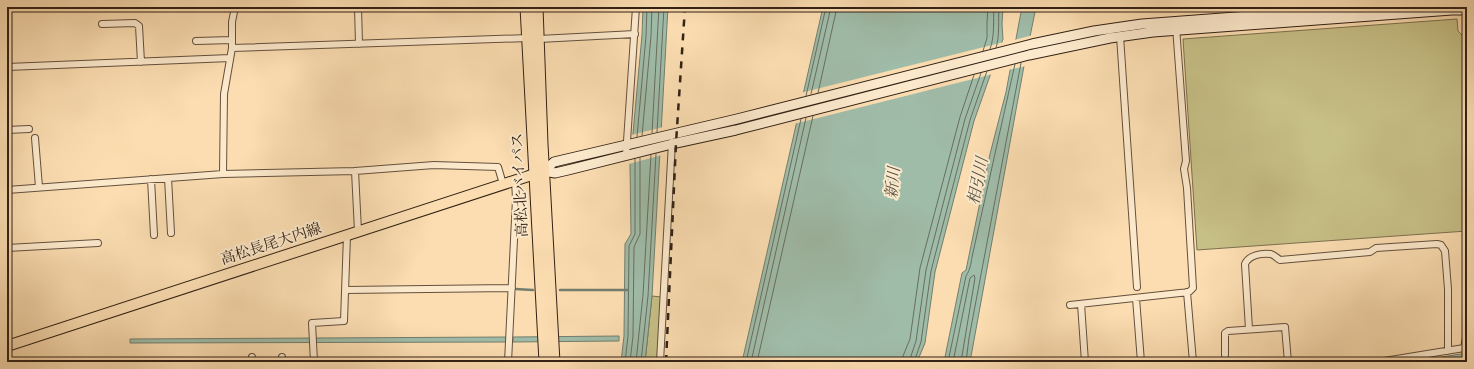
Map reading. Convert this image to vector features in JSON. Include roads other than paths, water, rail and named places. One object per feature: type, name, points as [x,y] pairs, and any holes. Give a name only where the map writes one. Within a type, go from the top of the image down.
[{"type":"highway","name":"高松北バイパス","points":[[526,7],[534,39]]},
{"type":"highway","name":"高松北バイパス","points":[[537,7],[534,39],[540,173],[545,362]]},
{"type":"highway","name":"高松北バイパス","points":[[540,173],[554,362]]},
{"type":"main road","name":"高松長尾大内線","points":[[7,346],[540,173]]},
{"type":"street","points":[[223,174],[224,94],[232,48],[232,22],[234,7]]},
{"type":"street","points":[[358,7],[359,44]]},
{"type":"street","points":[[627,155],[636,7]]},
{"type":"street","points":[[540,173],[555,173],[736,130],[1029,55],[1120,36],[1176,26],[1370,7]]},
{"type":"street","points":[[540,173],[554,162],[737,119],[1032,44],[1106,30],[1142,24],[1176,26],[1467,10],[1467,7]]},
{"type":"street","points":[[102,24],[135,23],[139,26],[140,62]]},
{"type":"street","points":[[1070,305],[1187,292],[1193,288],[1187,188],[1184,169],[1186,162],[1176,26]]},
{"type":"street","points":[[232,48],[534,39],[635,34]]},
{"type":"street","points":[[1120,36],[1137,287]]},
{"type":"street","points":[[196,41],[232,40]]},
{"type":"street","points":[[7,67],[230,58]]},
{"type":"street","points":[[7,130],[29,130]]},
{"type":"street","points":[[660,362],[668,136]]},
{"type":"street","points":[[35,138],[39,187]]},
{"type":"street","points":[[7,190],[223,174],[354,171],[434,165],[498,167],[503,184]]},
{"type":"street","points":[[354,171],[358,231]]},
{"type":"street","points":[[168,178],[172,233]]},
{"type":"street","points":[[151,179],[154,235]]},
{"type":"street","points":[[508,362],[516,199],[515,180]]},
{"type":"street","points":[[314,362],[312,323],[344,321],[347,235]]},
{"type":"street","points":[[7,248],[98,243]]},
{"type":"street","points":[[1249,329],[1245,264],[1247,259],[1252,256],[1272,254],[1280,260],[1370,252],[1376,248],[1437,244],[1441,245],[1445,251],[1448,290],[1448,350]]},
{"type":"street","points":[[345,290],[512,288]]},
{"type":"street","points":[[1187,292],[1192,362]]},
{"type":"street","points":[[1136,298],[1141,362]]},
{"type":"street","points":[[1081,304],[1085,362]]},
{"type":"street","points":[[1225,355],[1225,333],[1228,331],[1284,327],[1288,362]]},
{"type":"street","points":[[1378,362],[1464,348],[1467,332]]},
{"type":"water","points":[[643,7],[668,7],[652,296],[645,362],[621,362],[624,336],[625,244],[631,234],[630,166],[642,35]]},
{"type":"water","name":"新川","points":[[823,7],[1003,7],[1003,39],[974,121],[935,272],[925,343],[917,362],[742,362]]},
{"type":"water","points":[[1022,7],[1036,7],[970,362],[944,362],[962,273],[966,270],[990,154],[1006,92]]},
{"type":"water","points":[[619,336],[619,341],[513,342],[513,337]]},
{"type":"water","points":[[506,337],[506,342],[130,343],[130,339]]},
{"type":"water","points":[[1467,353],[1467,362],[1411,362]]},
{"type":"waterway","points":[[515,289],[533,290]]},
{"type":"waterway","points":[[560,290],[628,290]]},
{"type":"railway","points":[[666,362],[676,143],[685,7]]},
{"type":"water label","name":"相引川","points":[[978,181]]}]
